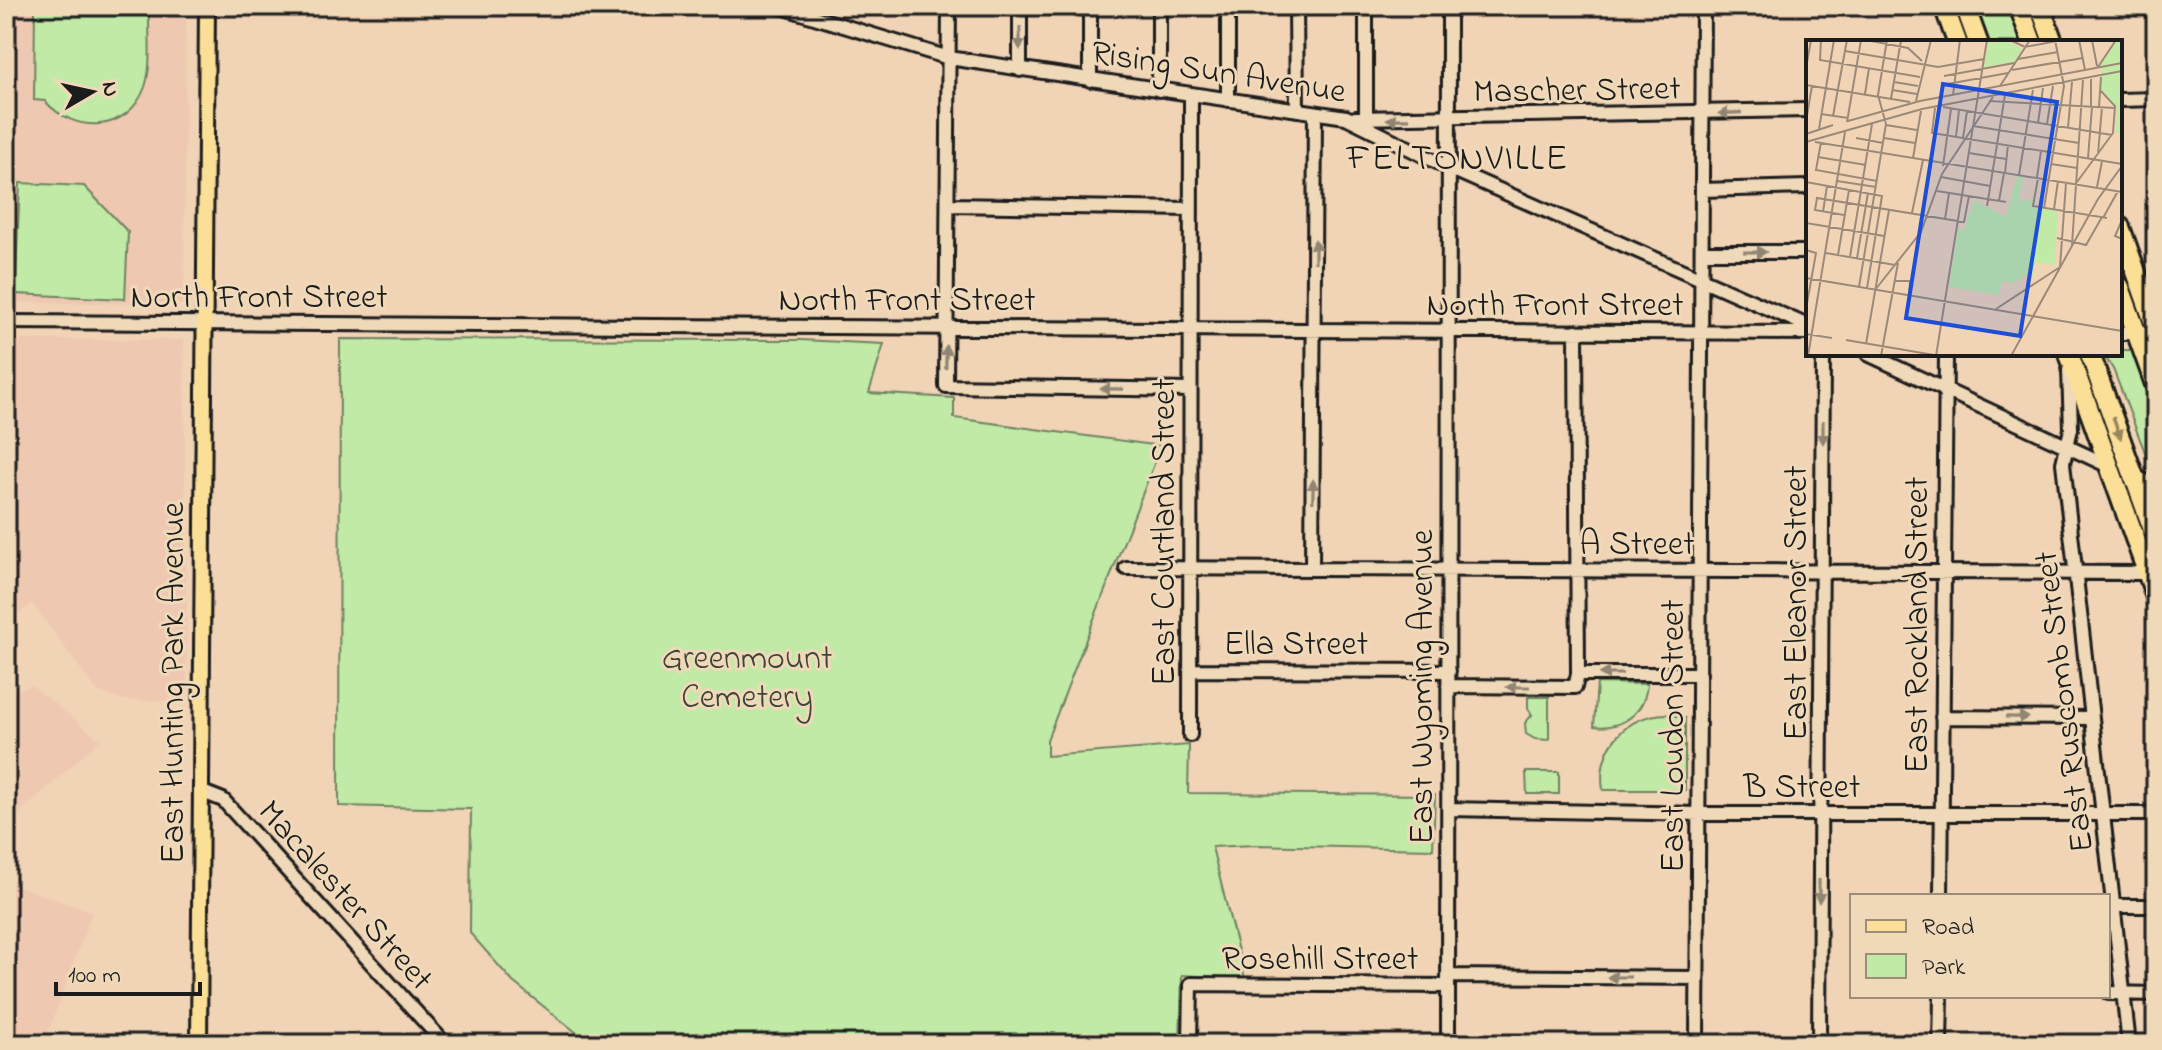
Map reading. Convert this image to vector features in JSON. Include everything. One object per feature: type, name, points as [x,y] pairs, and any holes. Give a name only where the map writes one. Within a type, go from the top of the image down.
[{"type":"highway","points":[[1965,6],[1977,40]]},
{"type":"highway","points":[[2019,6],[2031,40]]},
{"type":"highway","points":[[2040,6],[2052,40]]},
{"type":"highway","points":[[1946,13],[1956,40]]},
{"type":"highway","points":[[2125,247],[2156,330]]},
{"type":"highway","points":[[2122,298],[2128,333],[2156,387]]},
{"type":"highway","points":[[2070,356],[2156,597]]},
{"type":"highway","points":[[2091,356],[2156,538]]},
{"type":"main road","name":"East Hunting Park Avenue","points":[[199,1044],[207,6]]},
{"type":"main road","points":[[2109,466],[2156,487]]},
{"type":"street","name":"Rising Sun Avenue","points":[[778,6],[949,58],[1346,117],[1449,168],[1806,325]]},
{"type":"street","points":[[949,6],[946,386],[1190,390]]},
{"type":"street","points":[[1020,6],[1020,70]]},
{"type":"street","points":[[1090,6],[1090,80]]},
{"type":"street","points":[[1159,6],[1159,90]]},
{"type":"street","points":[[1228,6],[1228,100]]},
{"type":"street","points":[[1296,6],[1297,110]]},
{"type":"street","points":[[1366,6],[1366,119]]},
{"type":"street","name":"East Wyoming Avenue","points":[[1448,1044],[1449,6]]},
{"type":"street","name":"East Loudon Street","points":[[1697,1044],[1703,6]]},
{"type":"street","points":[[2153,6],[2156,15]]},
{"type":"street","points":[[1946,13],[1948,40]]},
{"type":"street","name":"East Courtland Street","points":[[1190,735],[1191,95]]},
{"type":"street","points":[[2122,100],[2156,99]]},
{"type":"street","name":"Mascher Street","points":[[1346,117],[1449,118],[1806,110]]},
{"type":"street","points":[[1312,569],[1315,113]]},
{"type":"street","points":[[1702,190],[1806,187]]},
{"type":"street","points":[[948,205],[1190,209]]},
{"type":"street","points":[[1702,252],[1806,252]]},
{"type":"street","name":"North Front Street","points":[[6,322],[1806,333]]},
{"type":"street","points":[[2128,333],[2156,330]]},
{"type":"street","points":[[1448,686],[1575,687],[1578,674],[1576,331]]},
{"type":"street","name":"East Eleanor Street","points":[[1819,1044],[1823,356]]},
{"type":"street","points":[[1872,356],[2109,466]]},
{"type":"street","name":"East Rockland Street","points":[[1941,894],[1946,356]]},
{"type":"street","name":"East Ruscomb Street","points":[[2069,356],[2071,429],[2063,463],[2110,894]]},
{"type":"street","name":"A Street","points":[[1126,568],[2147,573]]},
{"type":"street","name":"Ella Street","points":[[1190,670],[1449,671]]},
{"type":"street","points":[[1578,674],[1700,674]]},
{"type":"street","points":[[1942,717],[2091,718]]},
{"type":"street","name":"Macalester Street","points":[[200,791],[223,800],[445,1044]]},
{"type":"street","name":"B Street","points":[[1449,809],[1700,814],[2156,814]]},
{"type":"street","points":[[2111,906],[2156,906]]},
{"type":"street","name":"East Ruscomb Street","points":[[2111,906],[2129,1044]]},
{"type":"street","name":"Rosehill Street","points":[[1190,1044],[1191,984],[1697,978]]},
{"type":"street","points":[[2110,993],[2156,994]]},
{"type":"street","points":[[1940,1044],[1941,998]]},
{"type":"shaded area","points":[[6,6],[186,6],[184,304],[6,302]]},
{"type":"shaded area","points":[[6,340],[184,340],[187,701],[122,700],[97,691],[32,603],[19,613],[6,601]]},
{"type":"shaded area","points":[[31,685],[100,740],[6,825],[6,696]]},
{"type":"shaded area","points":[[6,882],[92,912],[44,1044],[6,1044]]},
{"type":"green space","points":[[35,6],[149,6],[150,57],[147,78],[137,102],[126,113],[114,121],[85,124],[57,112],[45,101],[34,100]]},
{"type":"green space","points":[[1975,6],[2010,6],[2022,40],[1988,40]]},
{"type":"green space","points":[[20,183],[84,186],[128,232],[125,299],[15,294]]},
{"type":"green space","name":"Greenmount Cemetery","points":[[340,339],[800,340],[884,344],[869,393],[954,398],[954,418],[1161,446],[1047,740],[1047,756],[1189,745],[1188,793],[1435,795],[1433,849],[1212,847],[1245,979],[1182,975],[1180,1044],[582,1044],[582,1037],[513,982],[470,933],[471,809],[339,806]]},
{"type":"green space","points":[[2122,350],[2134,350],[2156,407],[2156,465],[2148,460],[2113,369],[2104,356],[2122,356]]},
{"type":"green space","points":[[1597,683],[1647,684],[1637,711],[1623,722],[1604,727],[1594,726]]},
{"type":"green space","points":[[1528,697],[1549,697],[1549,740],[1535,739],[1526,734],[1525,723],[1532,715]]},
{"type":"green space","points":[[1667,714],[1685,718],[1685,790],[1603,790],[1604,761],[1617,737],[1638,721]]},
{"type":"green space","points":[[1526,772],[1559,772],[1559,794],[1527,794]]},
{"type":"district","name":"FELTONVILLE","points":[[1458,156]]}]
